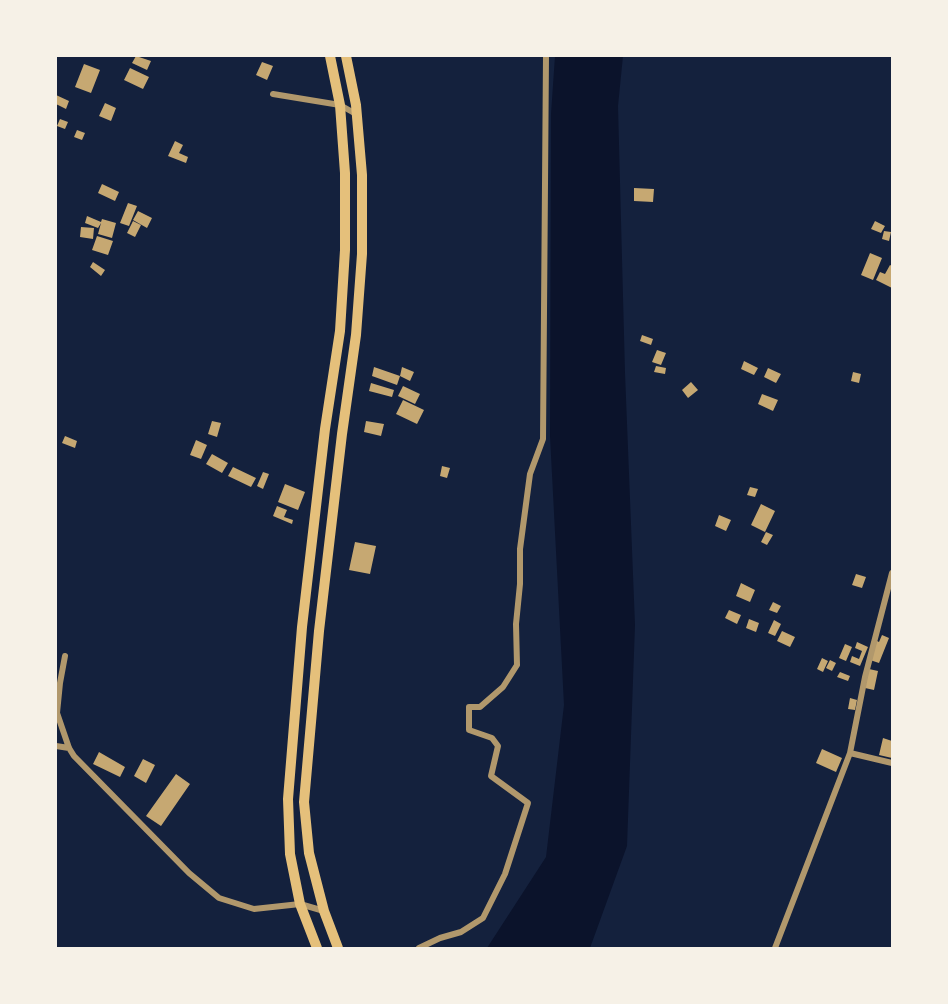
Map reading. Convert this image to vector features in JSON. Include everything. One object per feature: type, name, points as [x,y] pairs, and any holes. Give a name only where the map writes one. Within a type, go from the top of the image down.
[{"type":"highway","points":[[317,948],[300,904],[290,854],[288,799],[302,627],[325,429],[340,331],[345,250],[345,173],[340,105],[330,56]]},
{"type":"highway","points":[[338,948],[324,911],[309,853],[304,802],[319,631],[357,324],[362,254],[362,175],[356,114],[346,56]]},
{"type":"street","points":[[419,948],[440,938],[461,932],[483,918],[505,874],[528,803],[491,776],[498,746],[492,738],[469,730],[469,707],[480,707],[503,687],[517,664],[516,624],[520,584],[520,549],[530,474],[543,439],[546,56]]},
{"type":"street","points":[[273,94],[340,105],[356,114]]},
{"type":"street","points":[[775,948],[850,753],[865,677],[892,573]]},
{"type":"street","points":[[65,656],[57,714],[69,748],[74,756],[189,873],[219,898],[254,909],[300,904],[324,911]]},
{"type":"street","points":[[56,746],[69,748]]},
{"type":"street","points":[[850,753],[892,762]]},
{"type":"water","points":[[555,56],[623,56],[618,106],[635,625],[627,846],[590,948],[487,948],[546,857],[564,705],[550,436],[551,114]]},
{"type":"building","points":[[136,56],[151,61],[147,70],[132,63]]},
{"type":"building","points":[[262,62],[273,66],[267,80],[256,75]]},
{"type":"building","points":[[84,64],[100,70],[91,93],[75,87]]},
{"type":"building","points":[[130,68],[149,77],[143,89],[124,80]]},
{"type":"building","points":[[56,95],[69,101],[66,109],[56,104]]},
{"type":"building","points":[[105,103],[116,108],[111,121],[99,116]]},
{"type":"building","points":[[60,119],[68,122],[65,129],[57,126]]},
{"type":"building","points":[[77,130],[85,133],[82,140],[74,137]]},
{"type":"building","points":[[175,141],[183,145],[179,153],[188,157],[186,163],[168,156]]},
{"type":"building","points":[[102,184],[119,192],[115,201],[98,193]]},
{"type":"building","points":[[634,188],[654,189],[653,202],[634,201]]},
{"type":"building","points":[[128,203],[137,206],[129,226],[120,223]]},
{"type":"building","points":[[138,211],[152,218],[147,228],[133,220]]},
{"type":"building","points":[[87,216],[101,222],[102,219],[116,223],[112,238],[98,234],[101,223],[98,228],[85,223]]},
{"type":"building","points":[[133,221],[141,225],[135,237],[127,233]]},
{"type":"building","points":[[875,221],[885,226],[881,233],[871,229]]},
{"type":"building","points":[[81,227],[94,228],[93,239],[80,237]]},
{"type":"building","points":[[884,231],[891,232],[889,241],[882,239]]},
{"type":"building","points":[[97,236],[113,241],[108,255],[92,250]]},
{"type":"building","points":[[870,253],[882,258],[873,280],[861,275]]},
{"type":"building","points":[[93,262],[105,270],[101,276],[90,267]]},
{"type":"building","points":[[890,265],[892,266],[892,288],[876,280],[880,272],[885,274]]},
{"type":"building","points":[[642,335],[653,339],[651,345],[640,341]]},
{"type":"building","points":[[657,350],[666,353],[661,365],[652,362]]},
{"type":"building","points":[[744,361],[758,368],[754,375],[741,369]]},
{"type":"building","points":[[656,366],[666,368],[665,374],[654,372]]},
{"type":"building","points":[[374,367],[400,376],[397,385],[372,376]]},
{"type":"building","points":[[402,367],[414,372],[410,381],[400,376]]},
{"type":"building","points":[[768,368],[781,374],[776,383],[764,377]]},
{"type":"building","points":[[853,372],[861,374],[859,383],[851,381]]},
{"type":"building","points":[[691,382],[698,390],[688,398],[682,390]]},
{"type":"building","points":[[371,383],[394,390],[392,397],[369,391]]},
{"type":"building","points":[[403,386],[420,394],[415,404],[398,396]]},
{"type":"building","points":[[762,394],[778,400],[773,411],[758,404]]},
{"type":"building","points":[[403,400],[424,410],[417,424],[396,414]]},
{"type":"building","points":[[212,421],[221,423],[217,437],[208,434]]},
{"type":"building","points":[[366,421],[384,424],[381,436],[364,432]]},
{"type":"building","points":[[65,436],[77,441],[75,448],[62,443]]},
{"type":"building","points":[[196,440],[207,445],[201,459],[190,455]]},
{"type":"building","points":[[212,454],[228,463],[222,473],[206,464]]},
{"type":"building","points":[[442,466],[450,468],[447,478],[440,476]]},
{"type":"building","points":[[233,467],[256,478],[251,487],[228,476]]},
{"type":"building","points":[[263,472],[269,474],[263,489],[257,486]]},
{"type":"building","points":[[285,484],[305,492],[298,510],[278,502]]},
{"type":"building","points":[[750,487],[758,489],[755,497],[747,495]]},
{"type":"building","points":[[761,504],[775,511],[765,532],[751,525]]},
{"type":"building","points":[[277,506],[287,510],[284,517],[293,520],[292,524],[273,516]]},
{"type":"building","points":[[719,515],[731,520],[726,531],[715,526]]},
{"type":"building","points":[[766,532],[773,535],[767,545],[761,542]]},
{"type":"building","points":[[355,542],[376,546],[370,574],[349,570]]},
{"type":"building","points":[[856,574],[866,577],[862,588],[852,585]]},
{"type":"building","points":[[741,583],[755,590],[750,602],[736,596]]},
{"type":"building","points":[[773,602],[781,606],[777,613],[769,610]]},
{"type":"building","points":[[729,610],[741,615],[737,624],[725,618]]},
{"type":"building","points":[[749,619],[759,623],[756,632],[746,628]]},
{"type":"building","points":[[774,620],[781,624],[775,636],[768,633]]},
{"type":"building","points":[[782,631],[795,637],[790,647],[777,641]]},
{"type":"building","points":[[882,635],[889,638],[879,663],[870,660],[877,641],[879,642]]},
{"type":"building","points":[[857,642],[868,647],[860,666],[850,662],[852,656],[859,659],[862,651],[855,648]]},
{"type":"building","points":[[845,644],[852,647],[846,661],[839,658]]},
{"type":"building","points":[[822,658],[828,661],[823,672],[817,669]]},
{"type":"building","points":[[830,660],[836,663],[832,671],[826,668]]},
{"type":"building","points":[[869,669],[878,671],[874,690],[865,688]]},
{"type":"building","points":[[840,672],[850,676],[848,681],[837,677]]},
{"type":"building","points":[[850,698],[857,700],[855,710],[848,709]]},
{"type":"building","points":[[883,738],[892,741],[892,758],[879,755]]},
{"type":"building","points":[[822,749],[842,758],[836,772],[816,763]]},
{"type":"building","points":[[99,752],[125,767],[120,777],[93,764]]},
{"type":"building","points":[[143,759],[155,765],[146,783],[134,776]]},
{"type":"building","points":[[176,774],[190,784],[161,826],[146,816]]}]
